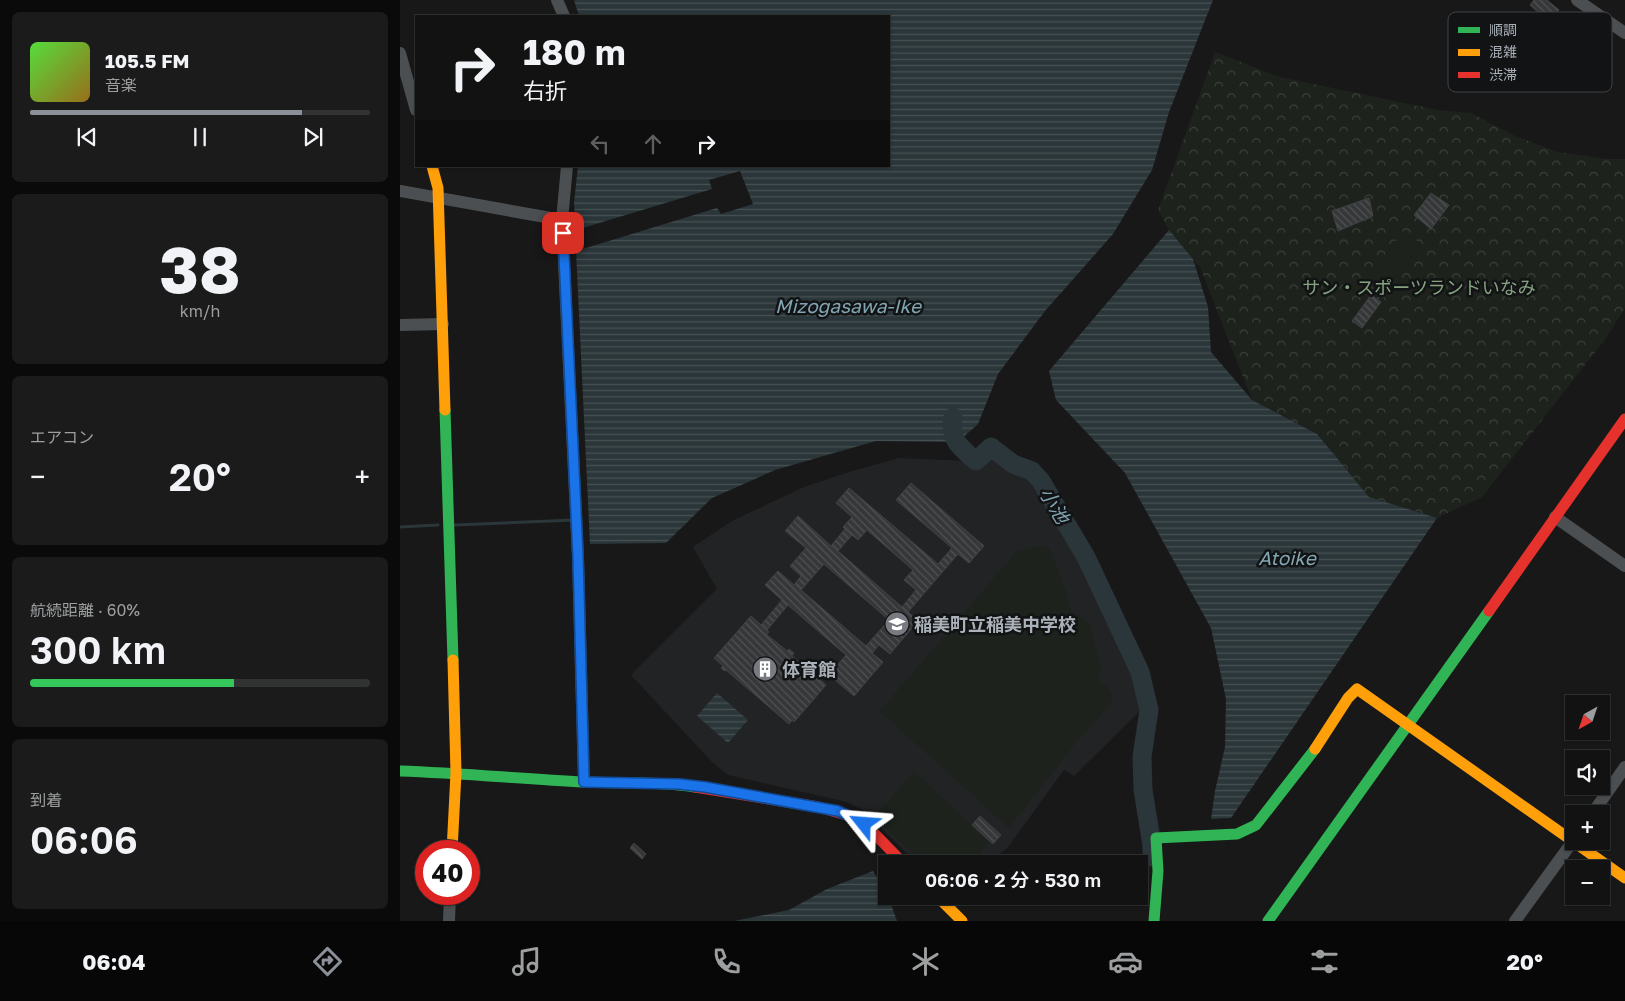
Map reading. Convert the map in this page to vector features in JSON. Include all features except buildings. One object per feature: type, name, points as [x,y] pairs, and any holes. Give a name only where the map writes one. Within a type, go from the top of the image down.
[{"type":"street","points":[[557,0],[564,15]]},
{"type":"street","points":[[1577,0],[1594,12]]},
{"type":"street","points":[[1612,24],[1625,33]]},
{"type":"street","points":[[400,53],[402,69],[415,107]]},
{"type":"street","points":[[432,167],[439,198],[443,324],[456,773],[453,840]]},
{"type":"street","points":[[567,167],[562,220],[578,556],[584,782]]},
{"type":"street","points":[[400,191],[562,220]]},
{"type":"street","points":[[400,325],[443,324]]},
{"type":"street","points":[[1268,921],[1625,419]]},
{"type":"street","points":[[1555,517],[1625,566]]},
{"type":"street","points":[[1154,921],[1158,870],[1156,838],[1237,834],[1256,825],[1314,751],[1348,698],[1357,689],[1565,834]]},
{"type":"street","points":[[1598,805],[1625,767]]},
{"type":"street","points":[[400,771],[584,782],[679,784],[705,787],[838,811],[864,824],[895,855]]},
{"type":"street","points":[[1515,921],[1566,850]]},
{"type":"street","points":[[1587,850],[1625,878]]},
{"type":"street","points":[[448,921],[449,905]]},
{"type":"street","points":[[946,905],[962,921]]},
{"type":"shaded area","name":"稲美町立稲美中学校","points":[[992,456],[1035,482],[1086,565],[1129,660],[1140,711],[1074,776],[1064,770],[1008,847],[999,855],[909,855],[863,810],[847,802],[728,775],[712,762],[631,675],[717,589],[693,547],[732,521],[804,487],[899,458],[968,461],[975,469]]},
{"type":"green space","name":"サン・スポーツランドいなみ","points":[[1215,52],[1280,77],[1438,110],[1471,113],[1515,136],[1558,152],[1607,159],[1625,159],[1625,308],[1606,338],[1482,497],[1437,518],[1369,497],[1317,434],[1252,400],[1200,267],[1169,230],[1158,210]]},
{"type":"green space","points":[[1403,231],[1421,244],[1384,294],[1366,280]]},
{"type":"green space","points":[[1041,546],[1049,548],[1065,589],[1071,611],[1089,623],[1102,672],[1098,673],[1099,682],[1106,684],[1112,695],[1111,703],[1073,746],[1009,828],[880,711],[1017,551]]},
{"type":"green space","points":[[914,771],[988,841],[979,855],[914,855],[874,818]]},
{"type":"water","name":"Mizogasawa-Ike","points":[[574,0],[1213,0],[1169,112],[1152,170],[1113,234],[1045,311],[998,374],[978,424],[958,442],[876,441],[775,470],[712,498],[666,543],[590,544],[576,251],[717,208],[721,214],[753,204],[740,171],[709,180],[712,189],[576,230],[574,203],[578,167],[890,167],[890,15],[579,15]]},
{"type":"water","name":"Atoike","points":[[1169,230],[1193,259],[1208,307],[1211,352],[1252,400],[1317,434],[1369,497],[1437,518],[1231,818],[1211,819],[1225,747],[1226,699],[1211,628],[1125,473],[1056,400],[1049,371]]},
{"type":"water","points":[[717,693],[748,720],[728,743],[697,716]]},
{"type":"water","points":[[873,871],[878,879],[878,905],[891,905],[897,921],[734,921],[789,910],[827,889]]},
{"type":"waterway","name":"小池","points":[[953,417],[954,437],[961,447],[976,461],[991,447],[1013,464],[1032,471],[1041,481],[1086,557],[1140,672],[1149,710],[1142,757],[1143,790],[1152,845],[1152,857]]},
{"type":"waterway","points":[[455,525],[574,520]]},
{"type":"waterway","points":[[400,527],[438,525]]},
{"type":"traffic: fast","points":[[445,410],[453,660]]},
{"type":"traffic: fast","points":[[1268,921],[1489,611]]},
{"type":"traffic: fast","points":[[1154,921],[1158,871],[1156,838],[1237,834],[1256,825],[1315,749]]},
{"type":"traffic: fast","points":[[400,771],[584,782],[668,784],[695,787]]},
{"type":"traffic: slow","points":[[432,167],[438,188],[445,410]]},
{"type":"traffic: slow","points":[[453,660],[456,773],[453,840]]},
{"type":"traffic: slow","points":[[1315,749],[1348,698],[1357,689],[1625,878]]},
{"type":"traffic: slow","points":[[946,905],[962,921]]},
{"type":"traffic: jam","points":[[1489,611],[1625,419]]},
{"type":"traffic: jam","points":[[695,787],[818,807],[847,815],[869,828],[895,855]]},
{"type":"place","name":"稲美町立稲美中学校","points":[[897,624]]},
{"type":"place","name":"体育館","points":[[765,669]]},
{"type":"route","points":[[563,233],[578,556],[584,782],[679,784],[705,787],[838,811],[864,824]]}]
